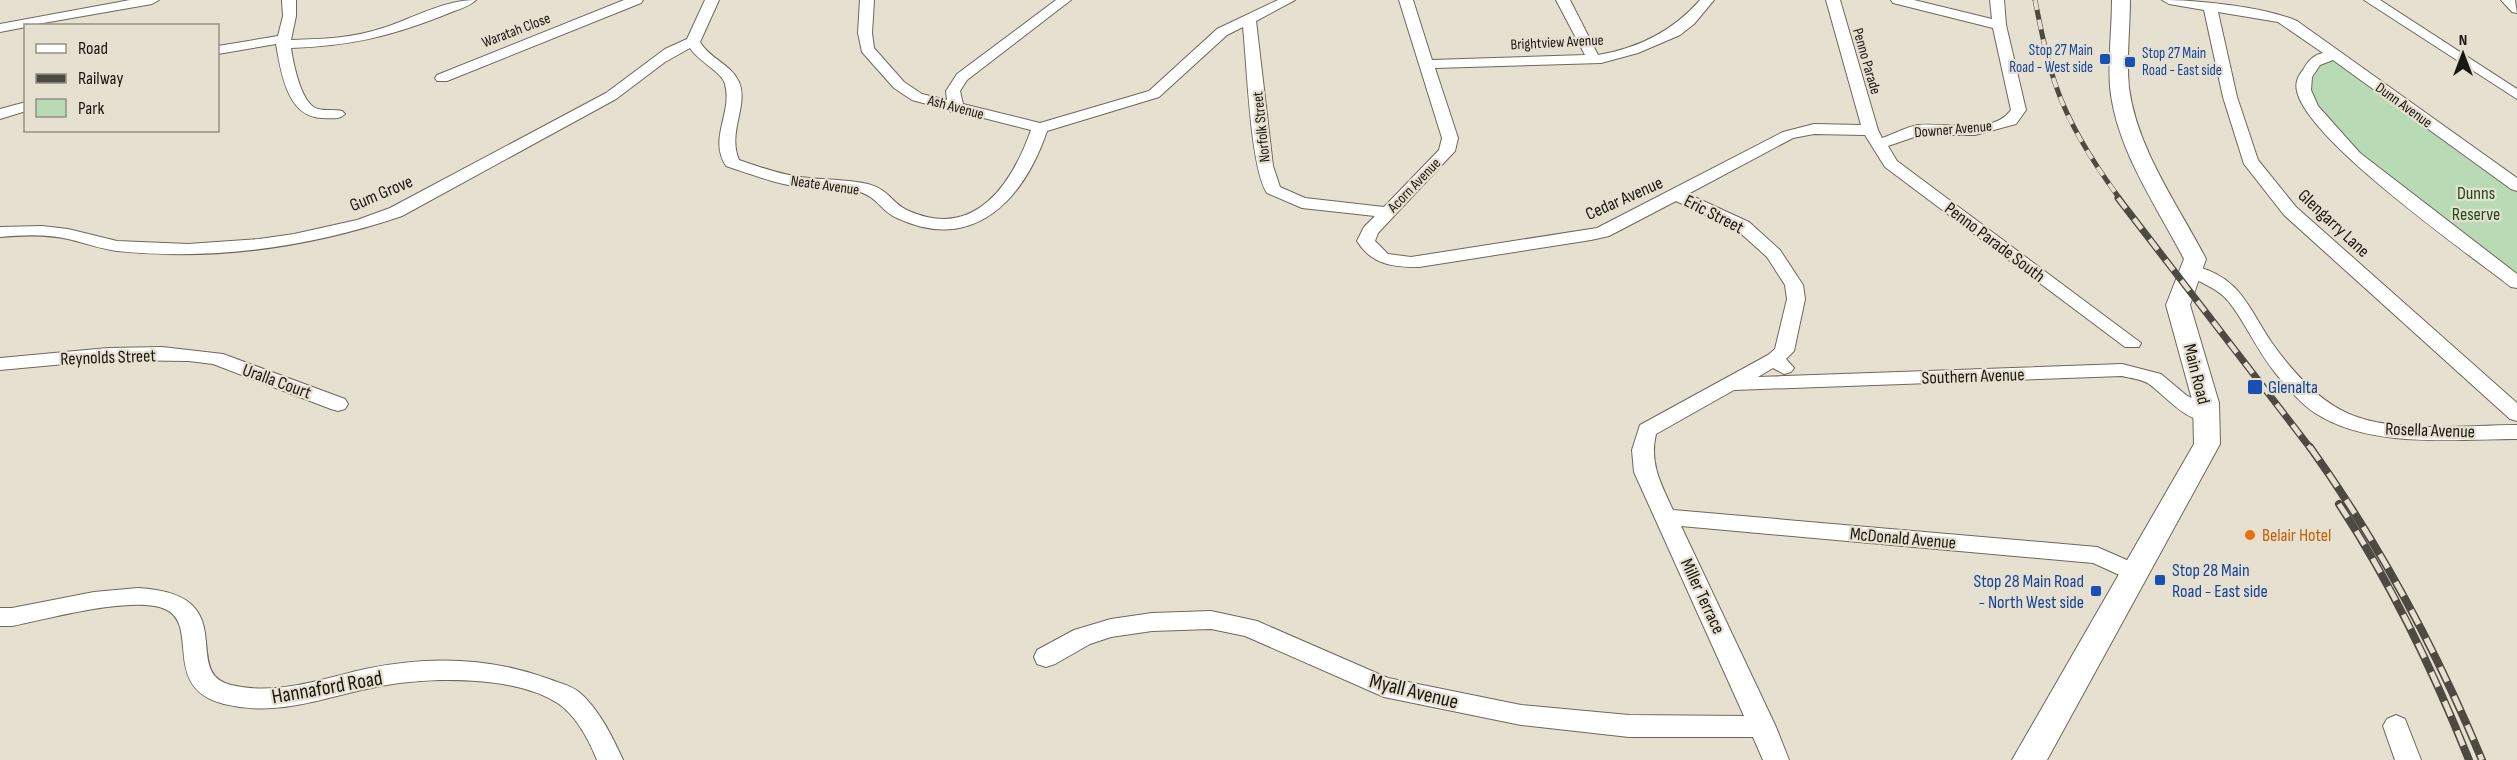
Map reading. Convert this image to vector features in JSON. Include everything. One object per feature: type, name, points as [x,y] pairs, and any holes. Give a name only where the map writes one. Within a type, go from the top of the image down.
[{"type":"main road","points":[[2121,0],[2119,56],[2122,100],[2143,164],[2195,259],[2194,271]]},
{"type":"main road","name":"Main Road","points":[[2029,760],[2207,444],[2206,403],[2178,305],[2180,294],[2194,271]]},
{"type":"street","points":[[0,28],[152,0]]},
{"type":"street","points":[[289,0],[291,7],[284,42],[287,70],[304,107],[310,112],[337,114]]},
{"type":"street","points":[[219,50],[284,42],[332,43],[396,28],[469,0]]},
{"type":"street","name":"Waratah Close","points":[[442,78],[636,0]]},
{"type":"street","points":[[693,42],[712,0]]},
{"type":"street","name":"Ash Avenue","points":[[867,0],[865,33],[867,49],[899,85],[917,97],[1040,128]]},
{"type":"street","points":[[956,108],[953,91],[962,77],[1064,0]]},
{"type":"street","points":[[1040,128],[1154,94],[1222,32],[1288,0]]},
{"type":"street","name":"Acorn Avenue","points":[[1380,258],[1370,250],[1366,241],[1370,231],[1447,151],[1450,138],[1406,0]]},
{"type":"street","points":[[1563,0],[1594,60]]},
{"type":"street","name":"Brightview Avenue","points":[[1426,64],[1594,60],[1633,50],[1675,32],[1689,21],[1707,0]]},
{"type":"street","points":[[1898,0],[2000,25]]},
{"type":"street","name":"Downer Avenue","points":[[1874,137],[1918,130],[1975,130],[2011,121],[2019,110],[2000,25],[1997,0]]},
{"type":"street","points":[[2169,0],[2210,7]]},
{"type":"street","points":[[2371,0],[2517,95]]},
{"type":"street","points":[[2508,0],[2517,9]]},
{"type":"street","name":"Penno Parade","points":[[1832,1],[1874,137]]},
{"type":"street","name":"Dunn Avenue","points":[[2210,7],[2281,19],[2292,24],[2517,186]]},
{"type":"street","name":"Glengarry Lane","points":[[2210,7],[2230,97],[2250,161],[2290,211],[2517,414]]},
{"type":"street","name":"Norfolk Street","points":[[1250,18],[1265,166],[1273,190],[1302,203],[1387,212]]},
{"type":"street","name":"Neate Avenue","points":[[693,42],[701,56],[724,70],[733,82],[735,94],[727,122],[727,154],[732,163],[788,180],[854,187],[877,193],[901,214],[927,222],[959,223],[983,215],[1007,193],[1026,166],[1040,128]]},
{"type":"street","name":"Gum Grove","points":[[0,232],[24,229],[66,234],[115,246],[193,249],[266,244],[366,223],[396,212],[611,96],[629,86],[666,53],[693,42]]},
{"type":"street","points":[[2336,56],[2323,57],[2315,62],[2305,77],[2304,90],[2311,107],[2354,156],[2517,283]]},
{"type":"street","points":[[0,114],[24,107]]},
{"type":"street","name":"Cedar Avenue","points":[[1380,258],[1396,262],[1419,262],[1591,236],[1677,195],[1788,135],[1814,129],[1874,137]]},
{"type":"street","name":"Penno Parade South","points":[[1874,137],[1891,164],[2132,343]]},
{"type":"street","name":"Eric Street","points":[[1677,195],[1743,226],[1774,254],[1794,285],[1796,299],[1784,351],[1775,359]]},
{"type":"street","name":"Rosella Avenue","points":[[2194,271],[2210,277],[2234,293],[2265,345],[2309,397],[2324,409],[2349,421],[2374,428],[2400,431],[2517,432]]},
{"type":"street","name":"Reynolds Street","points":[[0,364],[108,354],[196,355],[216,358]]},
{"type":"street","name":"Uralla Court","points":[[216,358],[338,404]]},
{"type":"street","points":[[1775,359],[1798,382]]},
{"type":"street","name":"Southern Avenue","points":[[1647,430],[1726,384],[1775,359]]},
{"type":"street","name":"Southern Avenue","points":[[1726,384],[2122,370],[2154,378],[2179,400],[2206,415]]},
{"type":"street","name":"Miller Terrace","points":[[1647,430],[1642,450],[1645,472],[1763,727],[1776,760]]},
{"type":"street","name":"McDonald Avenue","points":[[1666,517],[2097,555],[2135,573]]},
{"type":"street","name":"Hannaford Road","points":[[0,617],[12,617],[115,598],[148,597],[172,602],[187,612],[192,626],[195,667],[202,681],[215,692],[250,699],[293,696],[382,676],[433,670],[476,670],[522,677],[569,698],[602,740],[610,760]]},
{"type":"street","name":"Myall Avenue","points":[[1046,657],[1082,637],[1111,628],[1152,622],[1211,620],[1249,628],[1384,687],[1521,716],[1629,726],[1763,727]]},
{"type":"street","points":[[2396,726],[2408,760]]},
{"type":"green space","name":"Dunns Reserve","points":[[2336,56],[2517,186],[2517,283],[2354,156],[2311,107],[2305,77],[2315,62]]},
{"type":"railway","points":[[2035,0],[2049,65],[2068,116],[2084,145],[2120,199]]},
{"type":"railway","points":[[2118,198],[2311,449]]},
{"type":"railway","points":[[2310,447],[2360,522],[2405,599],[2446,678],[2482,760]]},
{"type":"railway","points":[[2339,504],[2394,597],[2441,693],[2469,760]]},
{"type":"place","name":"Stop 27 Main Road - West side","points":[[2105,59]]},
{"type":"place","name":"Stop 27 Main Road - East side","points":[[2130,62]]},
{"type":"place","name":"Glenalta","points":[[2255,387]]},
{"type":"place","name":"Belair Hotel","points":[[2250,535]]},
{"type":"place","name":"Stop 28 Main Road - East side","points":[[2160,580]]},
{"type":"place","name":"Stop 28 Main Road - North West side","points":[[2096,591]]}]
